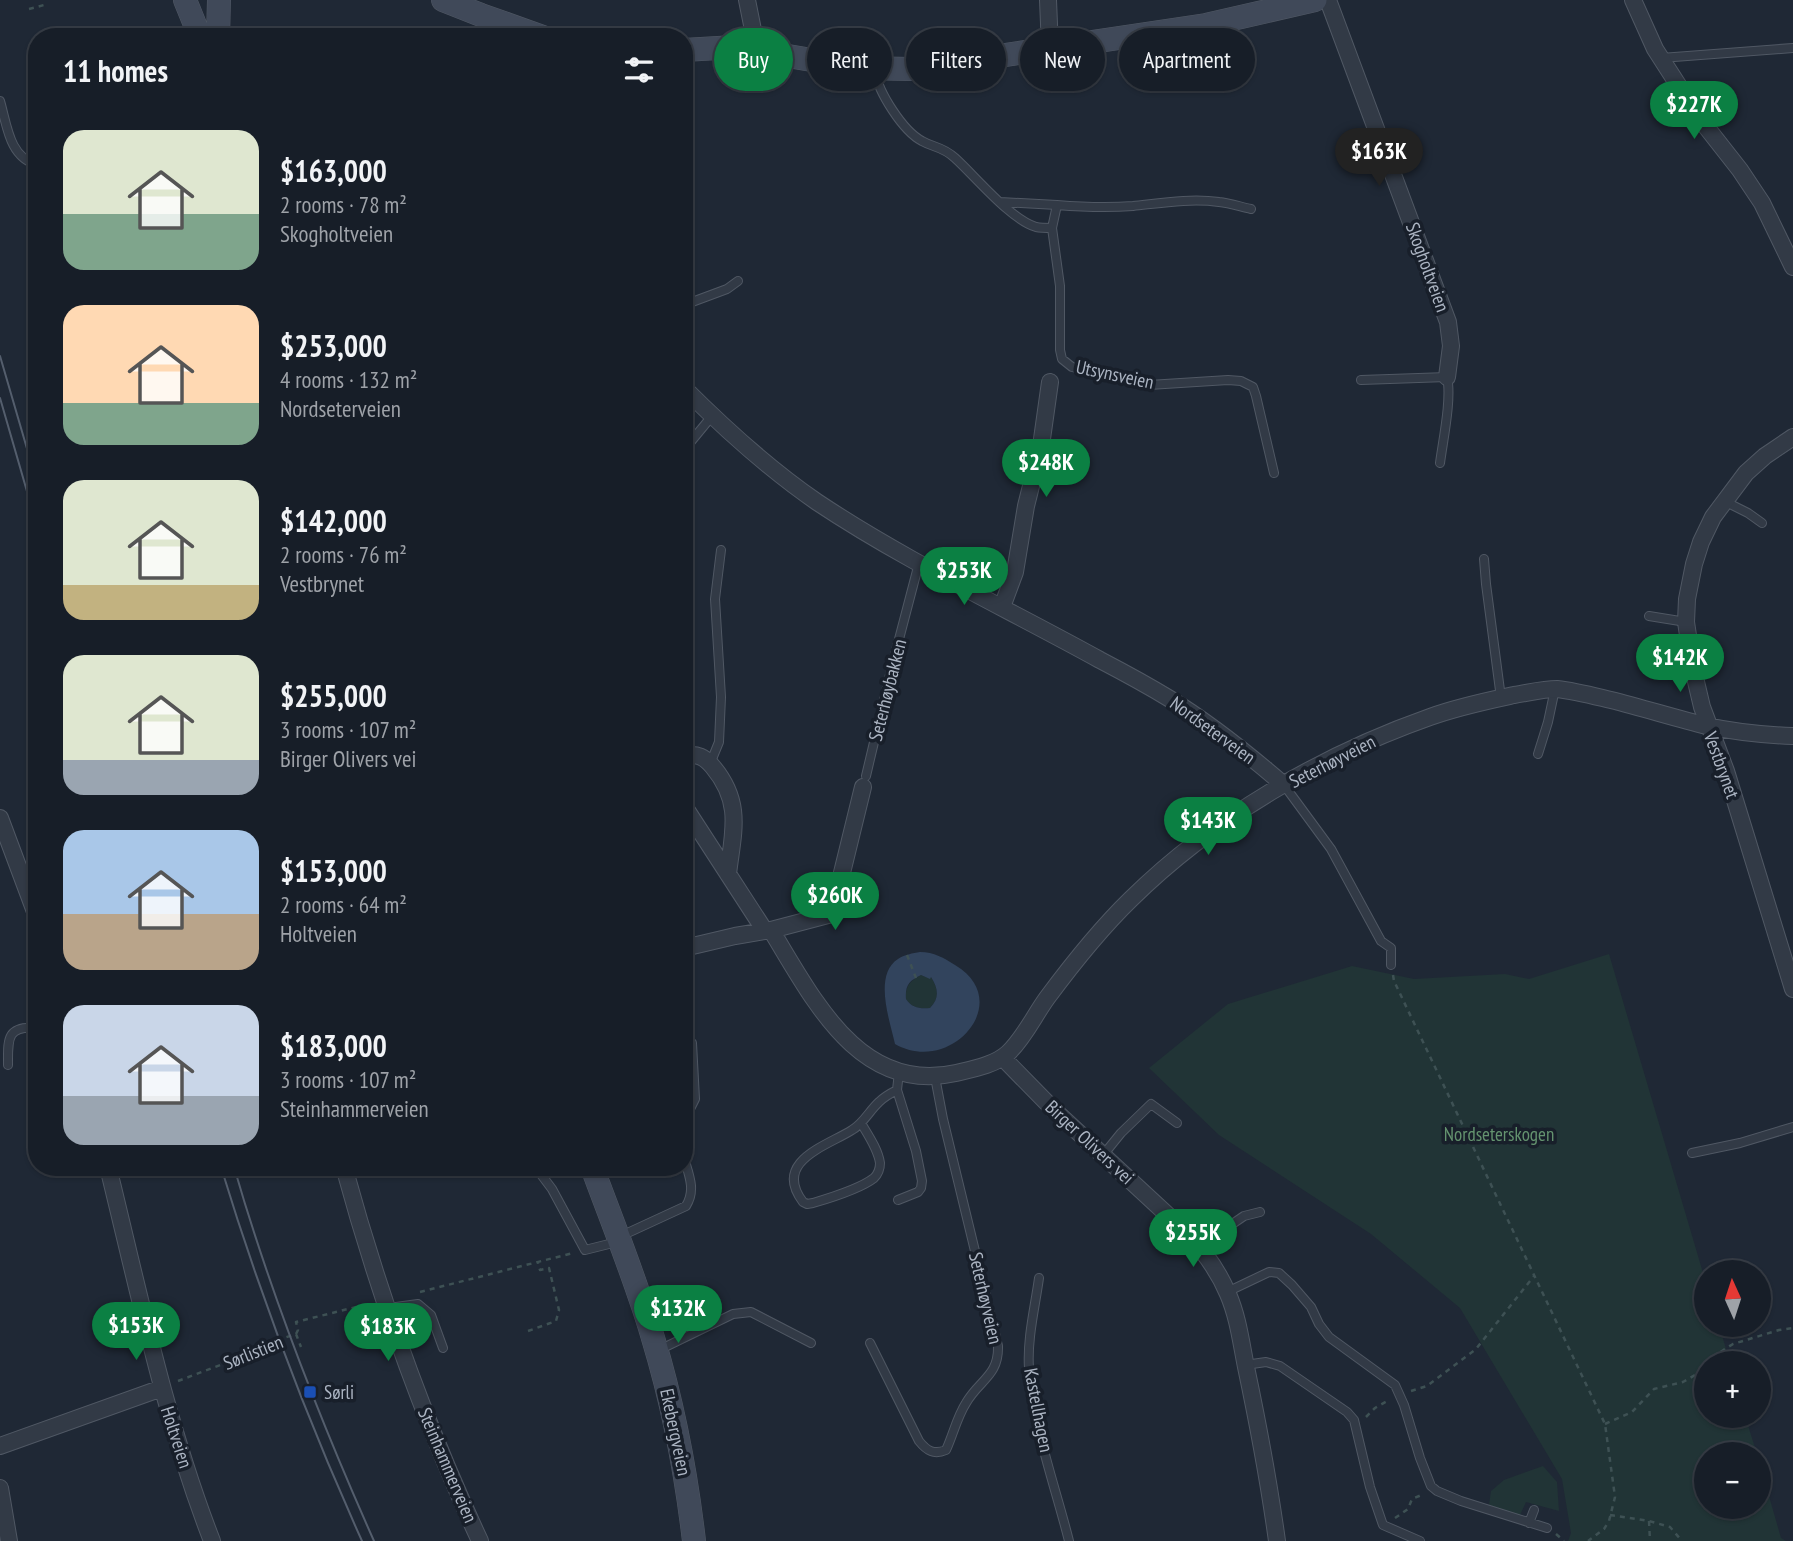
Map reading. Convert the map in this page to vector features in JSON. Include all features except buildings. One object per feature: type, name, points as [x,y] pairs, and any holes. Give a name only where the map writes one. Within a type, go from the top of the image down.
[{"type":"street","points":[[185,0],[196,28]]},
{"type":"street","points":[[218,28],[219,0]]},
{"type":"street","points":[[445,0],[520,28]]},
{"type":"street","points":[[747,0],[753,28]]},
{"type":"street","points":[[1048,0],[1049,28]]},
{"type":"street","points":[[1105,40],[1206,25],[1315,0]]},
{"type":"street","name":"Skogholtveien","points":[[1328,0],[1448,322],[1451,346],[1447,377]]},
{"type":"street","points":[[1633,0],[1661,58],[1700,119],[1762,203],[1793,267]]},
{"type":"street","points":[[693,49],[714,48]]},
{"type":"street","points":[[892,70],[926,68],[1020,53]]},
{"type":"street","points":[[1002,607],[1014,572],[1041,446],[1050,382]]},
{"type":"street","name":"Nordseterveien","points":[[693,397],[756,454],[806,494],[919,563],[1172,700],[1240,747],[1284,785]]},
{"type":"street","name":"Vestbrynet","points":[[1793,437],[1746,473],[1724,501],[1705,533],[1686,599],[1686,622],[1702,707],[1726,771],[1793,989]]},
{"type":"street","name":"Seterhøyveien","points":[[1003,1058],[1012,1050],[1076,960],[1131,898],[1173,861],[1240,811],[1284,785],[1342,753],[1403,727],[1449,711],[1501,698],[1555,689],[1590,695],[1708,726],[1793,736]]},
{"type":"street","points":[[693,755],[704,758],[722,778],[729,791],[733,808],[733,834],[728,874]]},
{"type":"street","name":"Seterhøybakken","points":[[693,946],[828,915],[838,889],[865,782]]},
{"type":"street","points":[[0,818],[28,893]]},
{"type":"street","points":[[693,821],[847,1046],[899,1072],[935,1077],[975,1069],[1003,1058]]},
{"type":"street","name":"Birger Olivers vei","points":[[1003,1058],[1053,1109],[1200,1247],[1219,1276],[1236,1320],[1271,1497],[1277,1541]]},
{"type":"street","name":"Holtveien","points":[[110,1176],[169,1416],[212,1541]]},
{"type":"street","name":"Steinhammerveien","points":[[347,1176],[380,1289],[428,1422],[480,1541]]},
{"type":"street","name":"Ekebergveien","points":[[595,1176],[657,1351],[680,1450],[694,1541]]},
{"type":"street","points":[[0,1446],[162,1388]]},
{"type":"street","points":[[0,1488],[9,1541]]},
{"type":"lane","points":[[1661,58],[1793,48]]},
{"type":"lane","points":[[882,91],[909,130],[920,140],[947,151],[1024,221],[1038,228],[1052,228]]},
{"type":"lane","points":[[0,101],[14,147],[28,161]]},
{"type":"lane","points":[[1000,202],[1084,207],[1204,201],[1251,209]]},
{"type":"lane","name":"Utsynsveien","points":[[1057,205],[1052,228],[1060,286],[1062,359],[1072,367],[1149,385],[1228,380],[1248,383],[1253,387],[1256,396],[1274,473]]},
{"type":"lane","points":[[693,302],[727,289],[738,281]]},
{"type":"lane","points":[[1361,380],[1447,377]]},
{"type":"lane","name":"Skogholtveien","points":[[1440,463],[1446,417],[1447,377]]},
{"type":"lane","points":[[693,439],[712,415]]},
{"type":"lane","points":[[1724,501],[1762,523]]},
{"type":"lane","points":[[710,764],[719,742],[722,697],[715,599],[721,550]]},
{"type":"lane","points":[[1484,559],[1501,698]]},
{"type":"lane","name":"Seterhøybakken","points":[[865,782],[919,563]]},
{"type":"lane","points":[[1649,616],[1686,622]]},
{"type":"lane","points":[[1538,754],[1555,689]]},
{"type":"lane","name":"Nordseterveien","points":[[1284,785],[1331,849],[1381,941],[1391,948],[1391,965]]},
{"type":"lane","points":[[8,1065],[8,1040],[11,1033],[28,1027]]},
{"type":"lane","points":[[693,1062],[693,1103]]},
{"type":"lane","points":[[898,1200],[918,1192],[922,1181],[916,1151],[897,1090],[899,1072]]},
{"type":"lane","name":"Seterhøyveien","points":[[870,1343],[919,1441],[931,1452],[946,1450],[967,1401],[995,1367],[998,1346],[935,1077]]},
{"type":"lane","points":[[861,1123],[880,1161],[877,1174],[846,1192],[813,1203],[803,1202],[794,1188],[794,1177],[803,1159],[819,1146],[852,1130],[876,1104],[897,1090]]},
{"type":"lane","points":[[1104,1154],[1121,1133],[1152,1104],[1177,1123]]},
{"type":"lane","points":[[1692,1153],[1740,1143],[1793,1127]]},
{"type":"lane","points":[[542,1176],[585,1250],[619,1239],[686,1206],[692,1189],[689,1176]]},
{"type":"lane","points":[[1200,1247],[1244,1216],[1260,1212]]},
{"type":"lane","points":[[1227,1292],[1269,1272],[1279,1273],[1311,1307],[1329,1337],[1395,1385],[1426,1475],[1434,1489],[1461,1502],[1547,1528]]},
{"type":"lane","name":"Kastellhagen","points":[[1039,1278],[1029,1368],[1035,1411],[1069,1541]]},
{"type":"lane","points":[[388,1310],[418,1304],[431,1315],[443,1348]]},
{"type":"lane","points":[[657,1351],[733,1314],[743,1312],[751,1312],[811,1343]]},
{"type":"lane","points":[[1245,1365],[1266,1362],[1280,1366],[1337,1404],[1352,1418],[1383,1525],[1420,1541]]},
{"type":"lane","points":[[1529,1523],[1534,1510]]},
{"type":"path","points":[[29,9],[44,5]]},
{"type":"path","points":[[907,955],[916,978]]},
{"type":"path","points":[[1391,965],[1394,981],[1605,1424],[1615,1497],[1604,1529],[1588,1541]]},
{"type":"path","points":[[418,1292],[585,1250]]},
{"type":"path","points":[[528,1331],[556,1321],[559,1310],[549,1268],[540,1270],[538,1263]]},
{"type":"path","points":[[1400,1395],[1427,1386],[1476,1349],[1534,1276]]},
{"type":"path","name":"Sørlistien","points":[[162,1388],[273,1345],[272,1342],[296,1335],[296,1322],[371,1303]]},
{"type":"path","points":[[1605,1424],[1632,1412],[1654,1389],[1683,1382],[1711,1358],[1733,1344],[1793,1328]]},
{"type":"path","points":[[296,1335],[301,1347]]},
{"type":"path","points":[[270,1338],[272,1342]]},
{"type":"path","points":[[1366,1417],[1386,1401]]},
{"type":"path","points":[[1385,1527],[1408,1508],[1412,1499],[1434,1489]]},
{"type":"path","points":[[1610,1515],[1670,1527],[1682,1541]]},
{"type":"path","points":[[1649,1521],[1650,1541]]},
{"type":"green space","name":"Nordseterskogen","points":[[1609,954],[1699,1260],[1694,1260],[1694,1337],[1722,1337],[1727,1351],[1694,1351],[1694,1428],[1749,1428],[1753,1442],[1694,1442],[1694,1519],[1771,1519],[1771,1503],[1781,1538],[1786,1541],[1568,1541],[1571,1533],[1562,1479],[1460,1308],[1371,1234],[1219,1135],[1149,1068],[1228,1004],[1352,966],[1414,979],[1505,974],[1529,979]]},
{"type":"green space","points":[[921,975],[931,977],[936,989],[937,997],[930,1008],[916,1007],[906,999],[909,984]]},
{"type":"green space","points":[[1543,1466],[1557,1482],[1559,1511],[1526,1502],[1520,1515],[1489,1505],[1491,1491],[1504,1480]]},
{"type":"water","points":[[917,952],[934,954],[955,965],[972,980],[979,997],[978,1014],[969,1030],[955,1043],[937,1050],[916,1051],[895,1044],[887,1011],[885,987],[890,966],[900,958]],"holes":[[[921,975],[930,979],[931,977],[937,997],[930,1008],[911,1004],[906,999],[909,984]]]},
{"type":"tram line","points":[[0,356],[28,452]]},
{"type":"tram line","points":[[0,398],[28,495]]},
{"type":"tram line","points":[[224,1176],[286,1356],[362,1541]]},
{"type":"tram line","points":[[237,1176],[298,1357],[374,1541]]},
{"type":"place","name":"Sørli","points":[[310,1392]]}]
